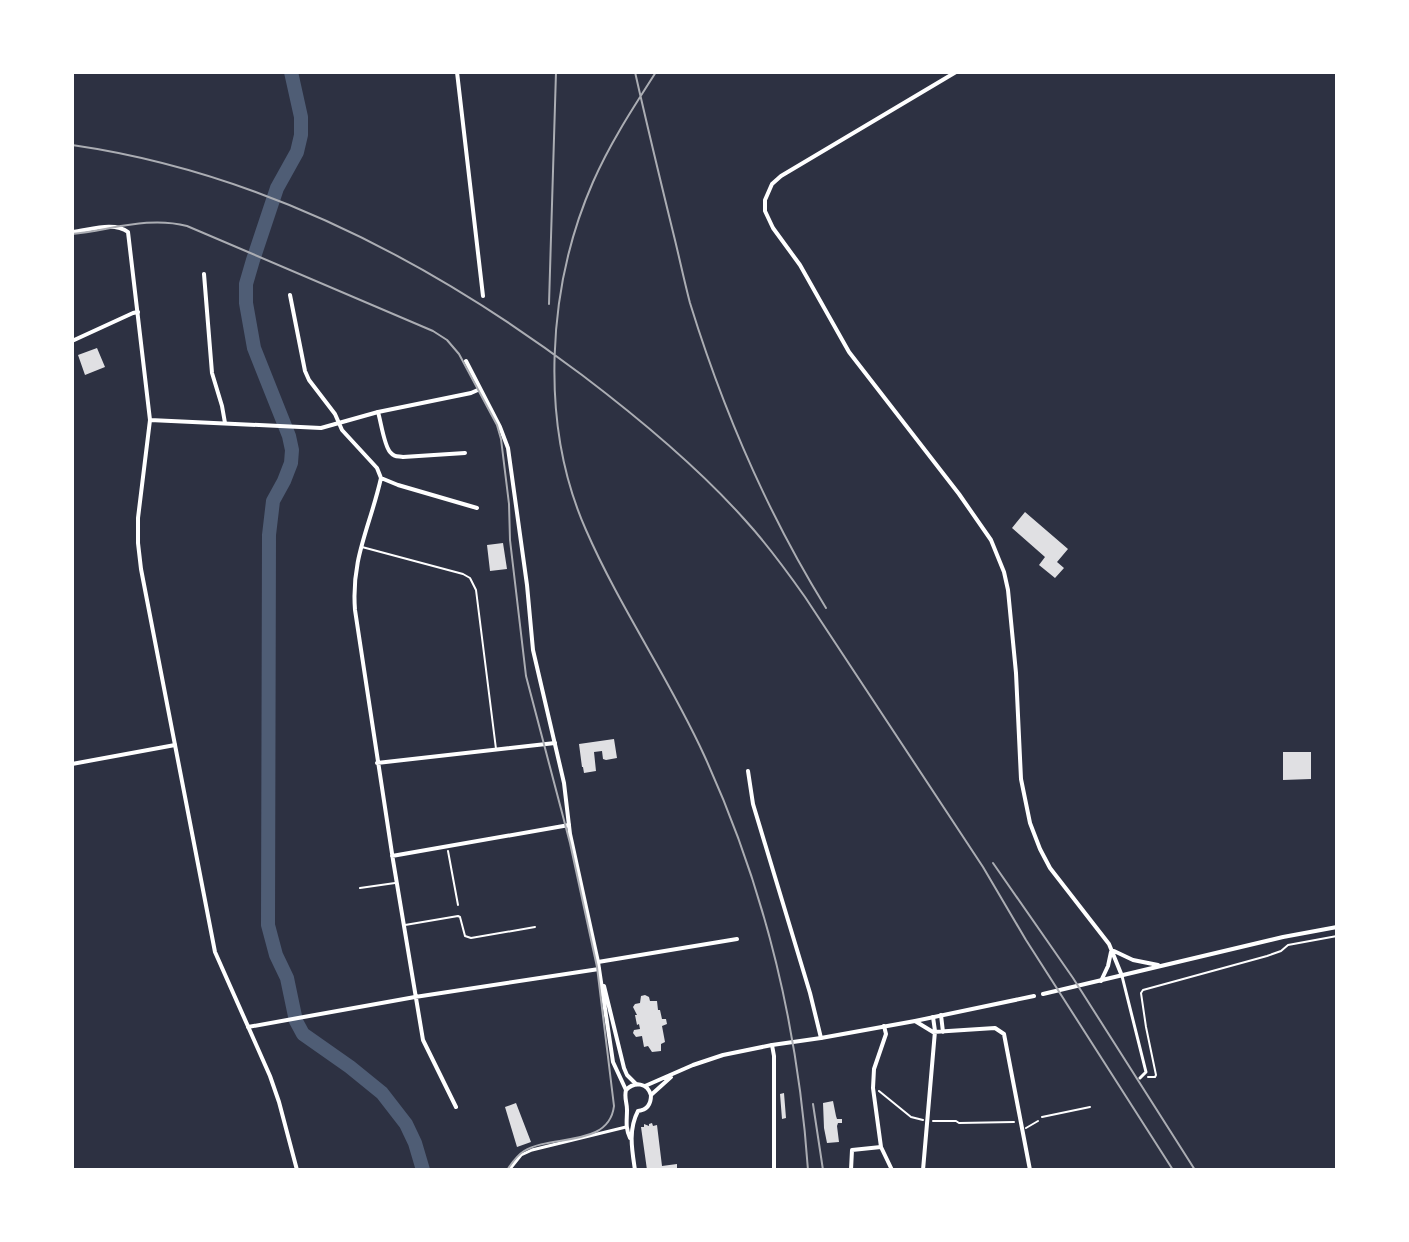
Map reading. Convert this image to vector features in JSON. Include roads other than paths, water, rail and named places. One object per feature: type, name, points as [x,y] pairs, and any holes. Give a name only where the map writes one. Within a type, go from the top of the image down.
[{"type":"street","points":[[457,72],[483,296]]},
{"type":"street","points":[[956,72],[781,176],[767,193],[765,211],[773,228],[800,265],[849,352],[991,540],[1008,590],[1021,779],[1030,823],[1050,868],[1112,949],[1122,976],[1146,1072],[1140,1078]]},
{"type":"street","points":[[72,232],[115,226],[128,232],[150,420],[138,518],[141,569],[215,952],[276,1091],[297,1170]]},
{"type":"street","points":[[204,274],[212,373],[225,423]]},
{"type":"street","points":[[290,295],[309,380],[335,414],[342,430],[377,468],[381,478],[354,575],[354,597],[377,763],[423,1040],[456,1107]]},
{"type":"street","points":[[72,341],[138,312]]},
{"type":"street","points":[[466,361],[509,453],[533,650],[565,790],[569,825],[599,966],[627,1075],[636,1084],[645,1086],[712,1058],[1034,996]]},
{"type":"street","points":[[150,420],[319,428],[480,389]]},
{"type":"street","points":[[378,412],[387,445],[396,456],[465,453]]},
{"type":"street","points":[[381,478],[477,508]]},
{"type":"street","points":[[377,763],[555,743]]},
{"type":"street","points":[[72,764],[175,745]]},
{"type":"street","points":[[748,771],[753,804],[821,1038]]},
{"type":"street","points":[[392,856],[569,825]]},
{"type":"street","points":[[1043,994],[1337,927]]},
{"type":"street","points":[[248,1027],[737,939]]},
{"type":"street","points":[[1112,949],[1133,960],[1162,966]]},
{"type":"street","points":[[1101,981],[1112,949]]},
{"type":"street","points":[[599,966],[613,1062],[626,1090],[624,1100],[638,1111]]},
{"type":"street","points":[[941,1015],[943,1032]]},
{"type":"street","points":[[923,1170],[932,1031],[930,1017]]},
{"type":"street","points":[[915,1021],[932,1031],[995,1028],[1004,1034],[1030,1170]]},
{"type":"street","points":[[884,1026],[886,1034],[874,1069],[873,1088],[881,1147],[892,1170]]},
{"type":"street","points":[[772,1045],[774,1170]]},
{"type":"street","points":[[651,1095],[672,1075]]},
{"type":"street","points":[[626,1090],[636,1084]]},
{"type":"street","points":[[635,1170],[632,1129],[638,1111],[651,1102],[651,1095],[645,1086]]},
{"type":"street","points":[[628,1106],[626,1127],[631,1140]]},
{"type":"street","points":[[509,1170],[521,1155],[532,1150],[626,1127]]},
{"type":"street","points":[[851,1170],[852,1150],[881,1147]]},
{"type":"lane","points":[[361,547],[470,578],[476,590],[496,750]]},
{"type":"lane","points":[[448,851],[458,905]]},
{"type":"lane","points":[[360,888],[396,882]]},
{"type":"lane","points":[[403,926],[458,916],[465,936],[471,938],[535,927]]},
{"type":"lane","points":[[1042,1117],[1090,1107]]},
{"type":"waterway","points":[[291,72],[301,117],[301,135],[297,152],[277,188],[246,284],[254,348],[292,450],[291,463],[273,501],[269,535],[268,925],[276,955],[287,978],[296,1021],[303,1034],[382,1093],[406,1124],[423,1170]]},
{"type":"tram line","points":[[72,234],[158,222],[187,226],[433,331],[447,340],[459,354],[497,425],[509,504],[510,540],[526,676],[570,843],[597,967],[614,1106],[610,1119],[602,1128],[577,1138],[535,1146],[521,1153],[507,1170]]},
{"type":"railway","points":[[549,304],[556,72]]},
{"type":"railway","points":[[635,72],[690,303],[717,383],[766,498],[826,608]]},
{"type":"railway","points":[[656,72],[622,126],[593,182],[566,266],[558,310],[555,356],[555,401],[561,446],[571,489],[586,530],[690,726],[744,855],[761,906],[787,1010],[808,1170]]},
{"type":"railway","points":[[72,145],[141,158],[209,176],[276,200],[404,260],[525,334],[604,392],[688,462],[753,529],[805,597],[983,867],[1173,1170]]},
{"type":"railway","points":[[993,863],[1073,978],[1195,1170]]},
{"type":"railway","points":[[813,1104],[823,1170]]}]
